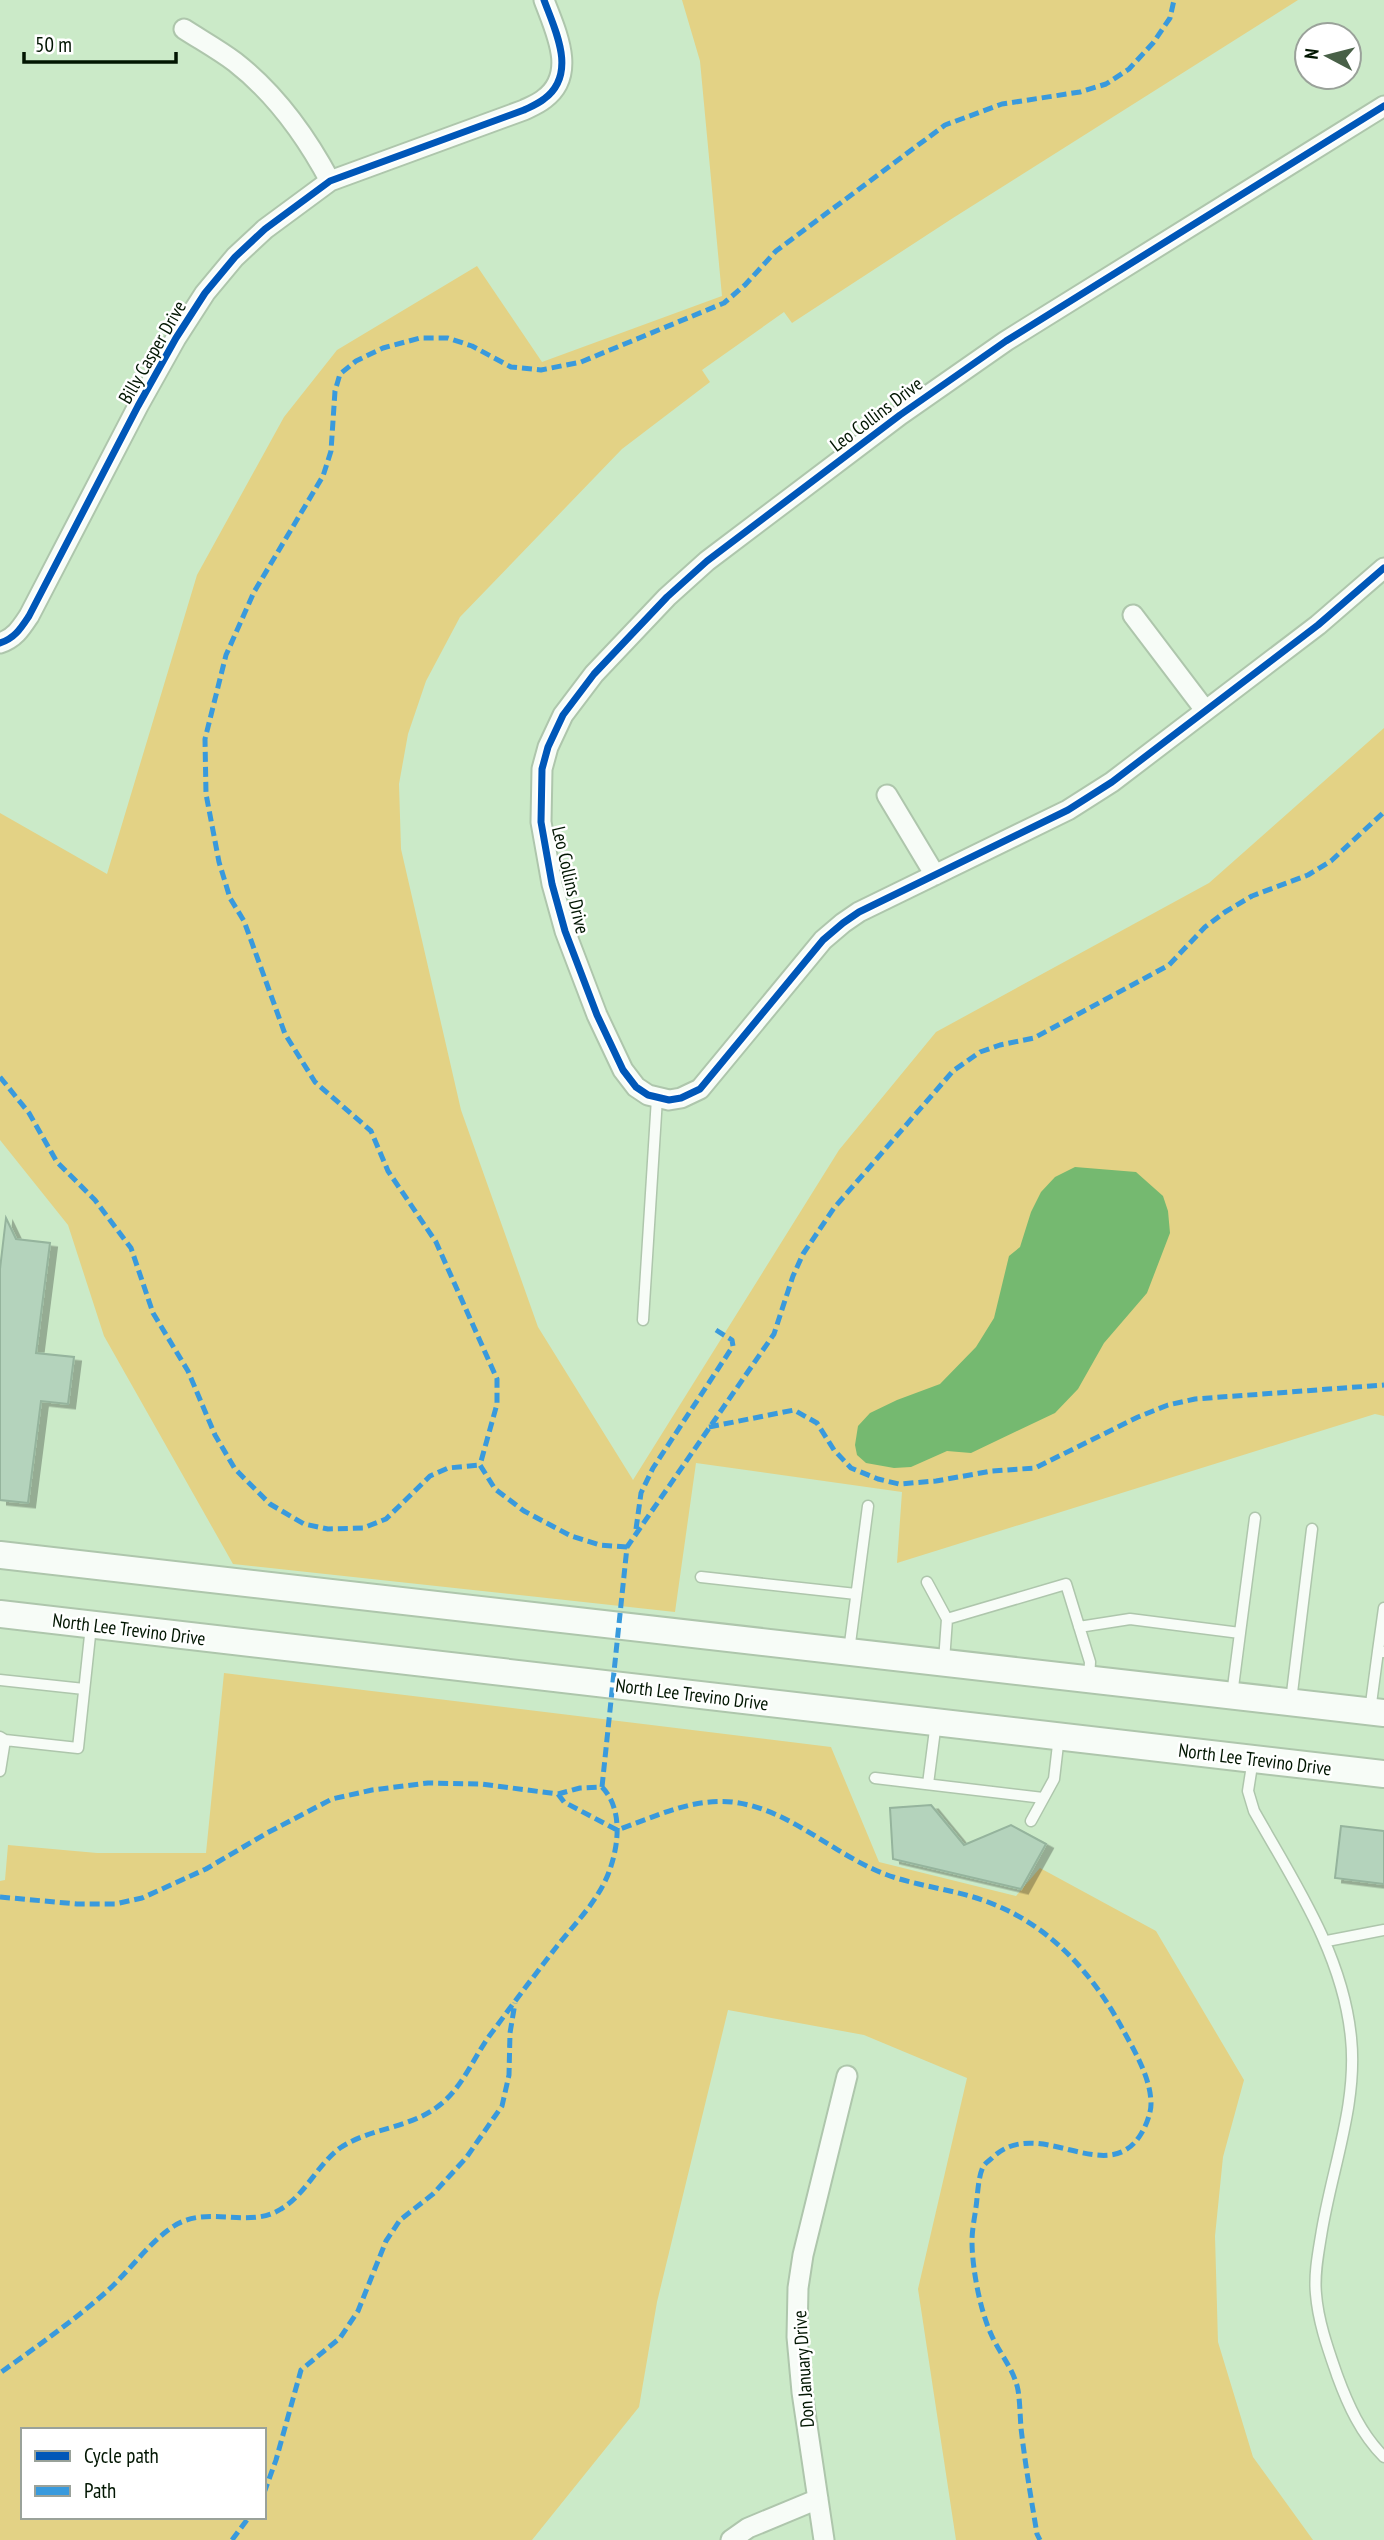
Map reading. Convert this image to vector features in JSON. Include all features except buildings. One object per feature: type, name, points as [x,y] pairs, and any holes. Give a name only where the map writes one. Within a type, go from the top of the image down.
[{"type":"main road","points":[[0,1555],[1377,1712]]},
{"type":"main road","name":"North Lee Trevino Drive","points":[[0,1614],[1384,1774]]},
{"type":"street","name":"Billy Casper Drive","points":[[0,643],[9,640],[20,630],[176,338],[205,293],[235,257],[265,229],[330,181],[524,110],[544,99],[560,75],[562,57],[544,0]]},
{"type":"street","points":[[184,29],[234,62],[258,83],[311,146],[330,181]]},
{"type":"street","name":"Leo Collins Drive","points":[[657,1098],[636,1087],[623,1070],[597,1015],[565,931],[552,884],[541,822],[542,769],[548,747],[563,715],[594,674],[667,597],[707,561],[900,415],[1006,341],[1384,106]]},
{"type":"street","points":[[657,1098],[681,1098],[700,1089],[823,940],[843,922],[1068,810],[1112,782],[1318,625],[1384,568]]},
{"type":"street","points":[[1133,615],[1205,710]]},
{"type":"street","points":[[887,795],[935,875]]},
{"type":"street","name":"Don January Drive","points":[[824,2540],[797,2337],[798,2288],[803,2255],[847,2076]]},
{"type":"street","points":[[731,2540],[748,2528],[818,2499]]},
{"type":"lane","points":[[643,1320],[657,1098]]},
{"type":"lane","points":[[849,1652],[867,1506]]},
{"type":"lane","points":[[1232,1695],[1255,1518]]},
{"type":"lane","points":[[1291,1702],[1312,1529]]},
{"type":"lane","points":[[701,1577],[856,1594]]},
{"type":"lane","points":[[927,1582],[947,1619],[944,1663]]},
{"type":"lane","points":[[947,1619],[1066,1584],[1090,1662],[1089,1679]]},
{"type":"lane","points":[[1377,1712],[1384,1608]]},
{"type":"lane","points":[[1079,1627],[1130,1619],[1240,1633]]},
{"type":"lane","points":[[0,1771],[2,1738],[78,1748],[92,1625]]},
{"type":"lane","points":[[0,1680],[84,1689]]},
{"type":"lane","points":[[928,1784],[936,1722]]},
{"type":"lane","points":[[1031,1821],[1054,1779],[1059,1736]]},
{"type":"lane","points":[[1253,1758],[1248,1791],[1254,1811],[1326,1941],[1337,1973],[1351,2037],[1349,2104],[1321,2233],[1315,2292],[1328,2349],[1349,2409],[1374,2448],[1384,2457]]},
{"type":"lane","points":[[875,1778],[1043,1798]]},
{"type":"lane","points":[[1326,1941],[1384,1930]]},
{"type":"shaded area","points":[[682,0],[1298,0],[792,323],[784,312],[702,370],[710,382],[622,449],[460,617],[426,681],[408,734],[399,784],[401,849],[461,1110],[538,1327],[633,1480],[839,1150],[936,1032],[1209,883],[1384,728],[1384,1416],[1375,1414],[897,1563],[902,1492],[696,1463],[675,1612],[233,1564],[104,1336],[68,1225],[0,1140],[0,813],[107,874],[197,575],[284,417],[337,350],[477,266],[542,362],[722,296],[700,61]]},
{"type":"shaded area","points":[[1075,1167],[1136,1172],[1163,1196],[1168,1211],[1170,1233],[1147,1293],[1104,1343],[1078,1389],[1055,1413],[971,1453],[947,1451],[911,1467],[894,1468],[866,1463],[857,1455],[855,1445],[858,1426],[870,1413],[940,1384],[976,1347],[994,1318],[1009,1256],[1020,1247],[1031,1212],[1041,1192],[1055,1177]]},
{"type":"shaded area","points":[[224,1673],[831,1747],[879,1862],[1016,1896],[1040,1868],[1156,1931],[1244,2080],[1223,2157],[1215,2236],[1218,2342],[1253,2457],[1313,2540],[956,2540],[918,2289],[967,2078],[864,2035],[728,2010],[657,2302],[639,2407],[532,2540],[0,2540],[0,1881],[5,1880],[8,1845],[97,1853],[206,1853]]},
{"type":"marked path","points":[[627,1547],[600,1545],[571,1536],[524,1511],[495,1489],[480,1465],[497,1404],[497,1379],[436,1242],[388,1171],[371,1131],[315,1082],[285,1034],[244,921],[230,898],[219,862],[206,794],[205,739],[226,655],[254,592],[323,476],[331,451],[335,391],[340,374],[356,361],[383,348],[420,338],[448,338],[472,346],[511,367],[541,370],[581,362],[724,303],[745,285],[776,251],[945,125],[1002,104],[1080,92],[1106,84],[1129,69],[1153,43],[1170,18],[1174,0]]},
{"type":"marked path","points":[[602,1787],[627,1547],[774,1334],[803,1254],[834,1208],[953,1071],[980,1052],[1034,1038],[1169,965],[1205,927],[1225,912],[1252,896],[1308,875],[1331,861],[1384,812]]},
{"type":"marked path","points":[[0,1077],[29,1113],[57,1162],[95,1200],[131,1248],[153,1313],[188,1371],[215,1435],[235,1469],[270,1504],[304,1524],[328,1529],[363,1528],[386,1519],[430,1476],[448,1468],[480,1465]]},
{"type":"marked path","points":[[636,1529],[641,1493],[653,1468],[733,1346],[732,1340],[716,1330]]},
{"type":"marked path","points":[[709,1427],[794,1410],[817,1423],[834,1450],[851,1468],[899,1484],[1035,1468],[1138,1417],[1168,1405],[1195,1399],[1384,1385]]},
{"type":"marked path","points":[[0,1897],[77,1904],[115,1904],[142,1898],[206,1869],[332,1799],[372,1790],[428,1783],[481,1784],[558,1794],[580,1788],[602,1787],[609,1796],[616,1816],[615,1850],[609,1872],[598,1895],[490,2035],[449,2097],[417,2118],[352,2141],[340,2148],[298,2196],[281,2209],[255,2217],[200,2217],[174,2226],[156,2240],[114,2285],[92,2304],[0,2373]]},
{"type":"marked path","points":[[558,1794],[564,1802],[617,1830],[673,1810],[702,1803],[732,1802],[770,1812],[873,1869],[902,1880],[964,1894],[993,1904],[1034,1925],[1084,1971],[1111,2008],[1148,2084],[1151,2108],[1141,2134],[1127,2149],[1110,2155],[1030,2143],[1010,2146],[985,2164],[978,2186],[972,2236],[975,2276],[987,2324],[1018,2390],[1026,2467],[1040,2540]]},
{"type":"marked path","points":[[266,2488],[301,2370],[340,2338],[358,2311],[386,2241],[400,2220],[433,2194],[466,2158],[502,2106],[509,2075],[510,2033],[515,2003]]},
{"type":"marked path","points":[[232,2540],[248,2519]]},
{"type":"cycle path","points":[[0,643],[14,635],[29,616],[176,338],[205,293],[235,257],[265,229],[330,181],[524,110],[544,99],[554,89],[562,65],[558,38],[544,0]]},
{"type":"cycle path","points":[[1384,106],[1006,341],[900,415],[707,561],[667,597],[594,674],[563,715],[548,747],[542,769],[541,822],[552,884],[565,931],[597,1015],[623,1070],[636,1087],[648,1095],[669,1100],[681,1098],[700,1089],[823,940],[843,923],[859,912],[1068,810],[1112,782],[1318,625],[1384,568]]}]
